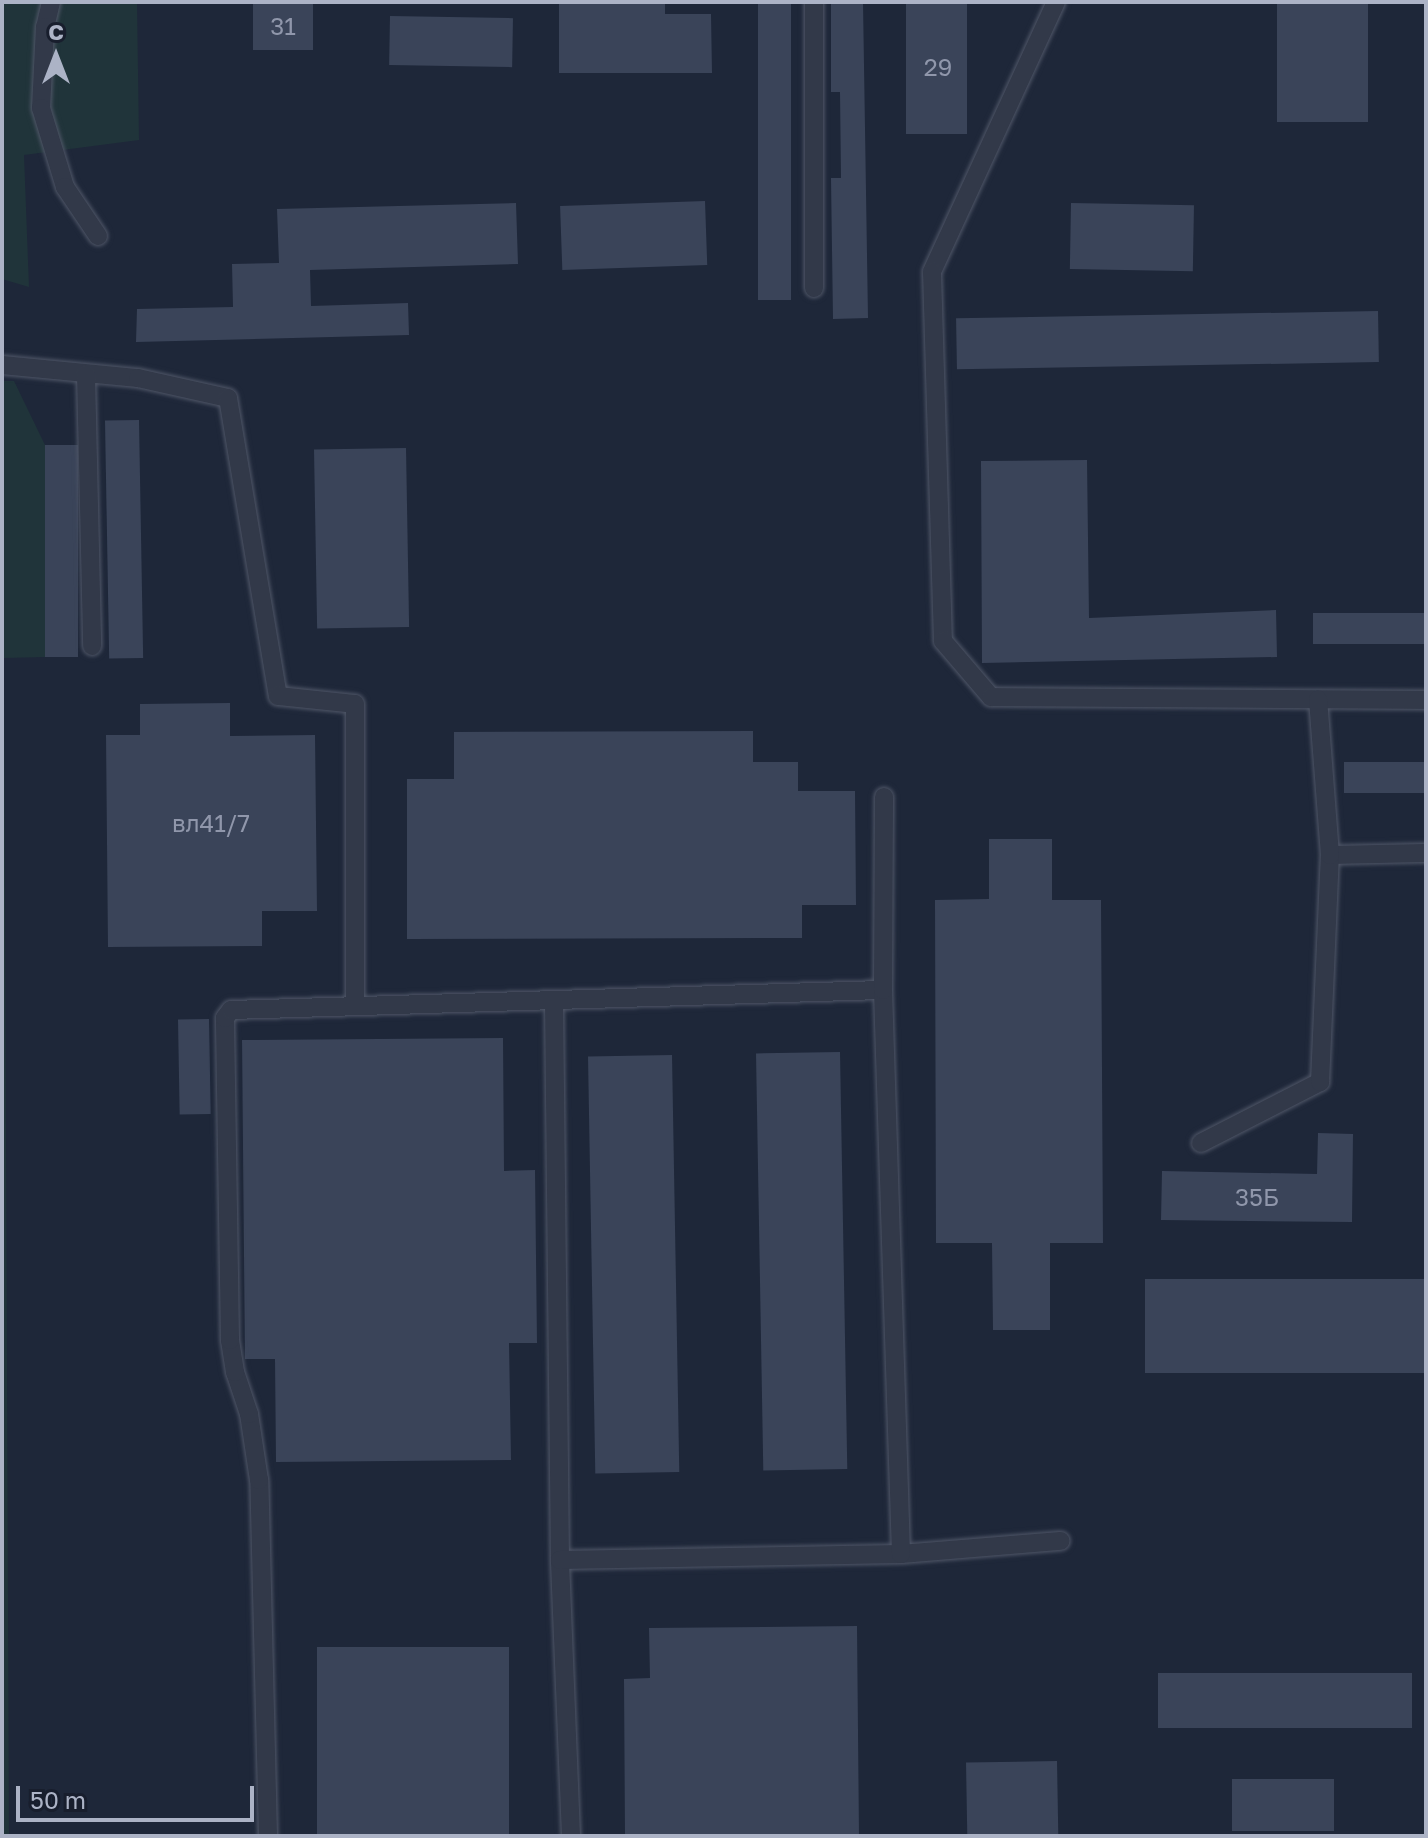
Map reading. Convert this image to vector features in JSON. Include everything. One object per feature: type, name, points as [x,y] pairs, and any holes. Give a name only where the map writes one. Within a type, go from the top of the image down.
[{"type":"lane","points":[[51,2],[45,27],[41,108],[65,187],[98,236]]},
{"type":"lane","points":[[814,2],[814,288]]},
{"type":"lane","points":[[1056,2],[932,272],[943,641],[991,697],[1426,700]]},
{"type":"lane","points":[[2,365],[49,367],[86,374],[138,378],[228,398],[278,696],[355,704],[355,1006]]},
{"type":"lane","points":[[86,374],[92,646]]},
{"type":"lane","points":[[1201,1143],[1320,1082],[1330,855],[1318,699]]},
{"type":"lane","points":[[884,797],[883,990],[901,1554]]},
{"type":"lane","points":[[1330,855],[1426,853]]},
{"type":"lane","points":[[268,1836],[259,1480],[249,1414],[235,1372],[230,1340],[225,1018],[231,1010],[883,990]]},
{"type":"lane","points":[[554,1000],[560,1560],[571,1836]]},
{"type":"lane","points":[[560,1560],[901,1554],[1060,1541]]},
{"type":"shaded area","points":[[2,2],[137,2],[139,140],[24,155],[29,287],[2,279]]},
{"type":"shaded area","points":[[2,381],[14,381],[45,445],[45,657],[4,658],[9,1836],[2,1836]]},
{"type":"building","points":[[253,2],[313,2],[313,50],[253,50]]},
{"type":"building","points":[[559,2],[665,2],[665,14],[711,14],[712,73],[559,73]]},
{"type":"building","points":[[758,2],[791,2],[791,300],[758,300]]},
{"type":"building","points":[[831,2],[863,2],[868,318],[833,319],[831,178],[841,178],[840,92],[831,92]]},
{"type":"building","points":[[906,2],[967,2],[967,134],[906,134]]},
{"type":"building","points":[[1277,2],[1368,2],[1368,122],[1277,122]]},
{"type":"building","points":[[390,16],[513,18],[512,67],[389,65]]},
{"type":"building","points":[[705,201],[707,265],[562,270],[560,206]]},
{"type":"building","points":[[516,203],[518,264],[310,270],[311,306],[408,303],[409,335],[136,342],[137,309],[233,307],[232,264],[279,263],[277,209]]},
{"type":"building","points":[[1071,203],[1194,205],[1193,271],[1070,269]]},
{"type":"building","points":[[1378,311],[1379,362],[957,369],[956,318]]},
{"type":"building","points":[[139,420],[143,658],[109,659],[105,421]]},
{"type":"building","points":[[45,445],[78,445],[78,657],[45,657]]},
{"type":"building","points":[[406,448],[409,627],[317,629],[314,450]]},
{"type":"building","points":[[1087,460],[1089,618],[1276,610],[1277,657],[982,663],[981,461]]},
{"type":"building","points":[[1313,613],[1426,613],[1426,644],[1313,644]]},
{"type":"building","points":[[230,703],[230,736],[315,735],[317,911],[262,911],[262,946],[108,947],[106,735],[140,735],[140,704]]},
{"type":"building","points":[[753,731],[753,762],[798,762],[798,791],[855,791],[856,905],[802,905],[802,938],[407,939],[407,779],[454,779],[454,732]]},
{"type":"building","points":[[1344,762],[1426,762],[1426,793],[1344,793]]},
{"type":"building","points":[[989,839],[1052,839],[1052,900],[1101,900],[1103,1243],[1050,1243],[1050,1330],[993,1330],[992,1243],[936,1243],[935,900],[989,899]]},
{"type":"building","points":[[209,1019],[211,1114],[180,1115],[178,1020]]},
{"type":"building","points":[[503,1038],[504,1171],[535,1170],[537,1343],[509,1343],[511,1460],[276,1462],[275,1359],[245,1359],[242,1040]]},
{"type":"building","points":[[840,1052],[847,1469],[763,1470],[756,1053]]},
{"type":"building","points":[[672,1055],[679,1472],[595,1473],[588,1056]]},
{"type":"building","points":[[1318,1133],[1353,1134],[1352,1222],[1161,1220],[1162,1171],[1317,1174]]},
{"type":"building","points":[[1145,1279],[1426,1279],[1426,1373],[1145,1373]]},
{"type":"building","points":[[857,1626],[859,1836],[625,1836],[624,1679],[650,1678],[649,1628]]},
{"type":"building","points":[[317,1647],[509,1647],[509,1836],[317,1836]]},
{"type":"building","points":[[1158,1673],[1412,1673],[1412,1728],[1158,1728]]},
{"type":"building","points":[[1057,1761],[1058,1836],[967,1836],[966,1763]]},
{"type":"building","points":[[1232,1779],[1334,1779],[1334,1831],[1232,1831]]}]
